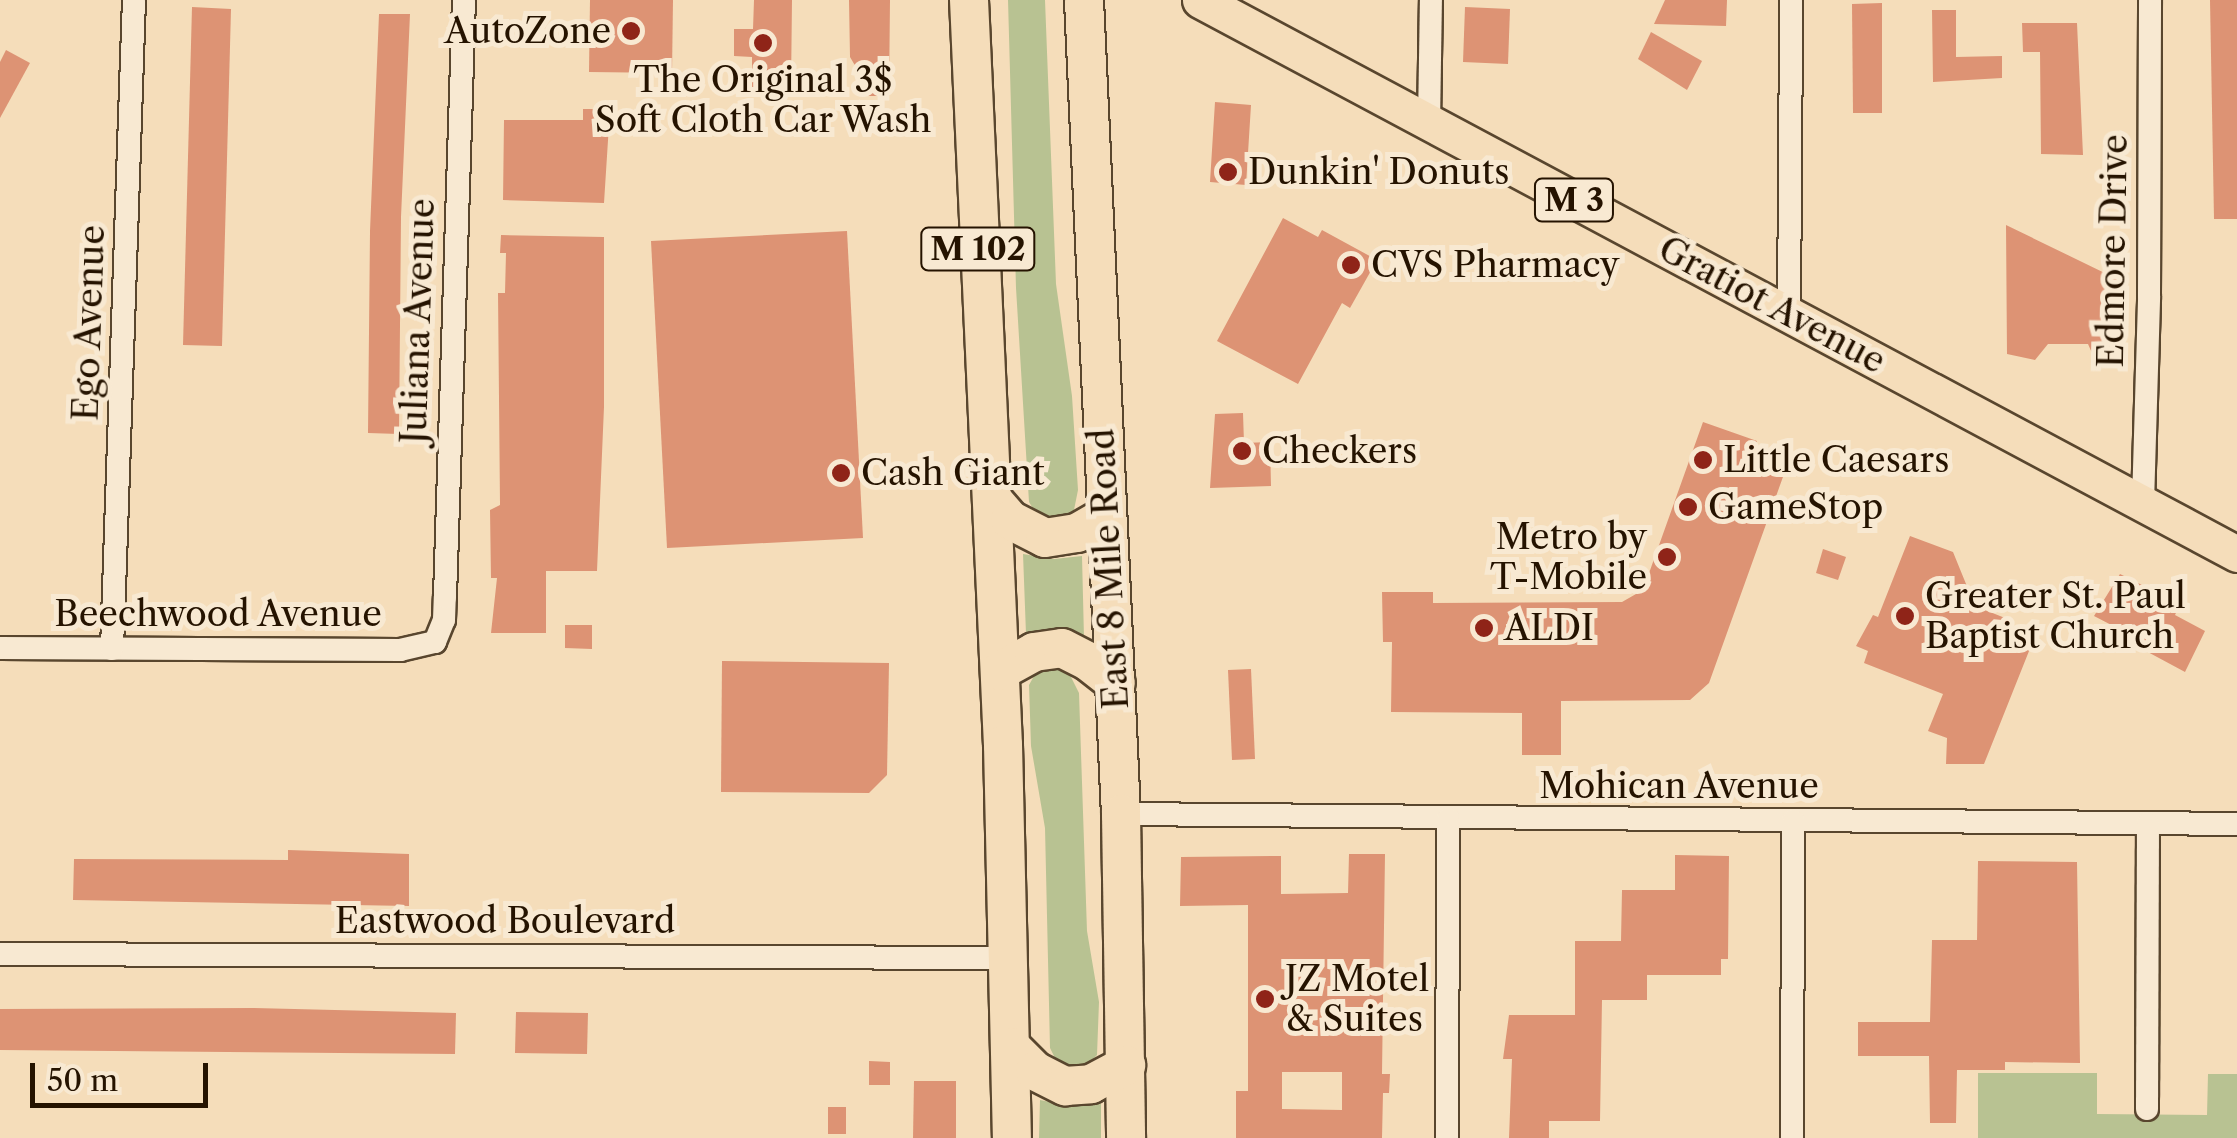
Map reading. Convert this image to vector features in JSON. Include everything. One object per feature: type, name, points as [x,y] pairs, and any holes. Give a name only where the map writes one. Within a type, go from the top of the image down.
[{"type":"highway","name":"M 102","points":[[968,0],[1000,671],[1012,1138]]},
{"type":"highway","name":"East 8 Mile Road","points":[[1084,0],[1121,814],[1126,1138]]},
{"type":"highway","points":[[992,499],[1010,520],[1045,538],[1078,533],[1106,516]]},
{"type":"highway","points":[[1000,671],[1034,652],[1062,648],[1116,683]]},
{"type":"highway","points":[[1011,1047],[1035,1071],[1065,1086],[1090,1084],[1126,1066]]},
{"type":"main road","name":"Gratiot Avenue","points":[[1200,0],[2237,554]]},
{"type":"street","name":"Ego Avenue","points":[[112,649],[134,0]]},
{"type":"street","name":"Juliana Avenue","points":[[435,642],[444,620],[446,596],[464,0]]},
{"type":"street","points":[[1429,123],[1431,0]]},
{"type":"street","points":[[1789,313],[1791,0]]},
{"type":"street","name":"Edmore Drive","points":[[2143,503],[2150,296],[2150,0]]},
{"type":"street","name":"Beechwood Avenue","points":[[0,648],[400,650],[435,642]]},
{"type":"street","name":"Mohican Avenue","points":[[1121,814],[1448,820],[2237,824]]},
{"type":"street","points":[[1447,1138],[1448,820]]},
{"type":"street","points":[[1792,1138],[1793,821]]},
{"type":"street","points":[[2147,1109],[2148,824]]},
{"type":"street","name":"Eastwood Boulevard","points":[[0,954],[1009,958]]},
{"type":"green space","points":[[1008,0],[1045,0],[1056,284],[1072,396],[1078,490],[1074,510],[1056,521],[1037,515],[1029,502],[1016,288]]},
{"type":"green space","points":[[1023,554],[1054,559],[1082,556],[1084,638],[1026,634]]},
{"type":"green space","points":[[1052,667],[1069,673],[1079,693],[1087,931],[1099,1002],[1097,1055],[1086,1066],[1072,1069],[1057,1062],[1050,1048],[1045,828],[1031,746],[1029,685],[1034,676]]},
{"type":"green space","points":[[1978,1073],[2097,1073],[2097,1114],[2207,1115],[2208,1074],[2237,1074],[2237,1138],[1978,1138]]},
{"type":"green space","points":[[1040,1100],[1065,1105],[1101,1104],[1101,1138],[1039,1138]]},
{"type":"building","name":"AutoZone","points":[[590,0],[673,0],[672,73],[589,72]]},
{"type":"building","name":"The Original 3$ Soft Cloth Car Wash","points":[[754,0],[792,0],[791,87],[752,87],[752,57],[734,56],[734,29],[753,29]]},
{"type":"building","points":[[849,0],[890,0],[889,96],[859,96],[860,74],[850,57]]},
{"type":"building","points":[[1665,0],[1727,0],[1726,26],[1654,24]]},
{"type":"building","points":[[2210,0],[2237,0],[2237,219],[2214,219]]},
{"type":"building","points":[[1882,3],[1882,113],[1853,113],[1852,4]]},
{"type":"building","points":[[192,7],[231,9],[222,346],[183,345]]},
{"type":"building","points":[[1465,7],[1510,9],[1508,64],[1463,62]]},
{"type":"building","points":[[1932,10],[1956,10],[1956,57],[2002,56],[2002,78],[1933,82]]},
{"type":"building","points":[[379,14],[410,14],[401,217],[399,434],[368,433],[370,231]]},
{"type":"building","points":[[2022,23],[2077,23],[2083,155],[2041,154],[2040,52],[2023,52]]},
{"type":"building","points":[[1651,32],[1702,61],[1687,90],[1638,59]]},
{"type":"building","points":[[6,50],[30,63],[0,118],[0,62]]},
{"type":"building","points":[[1215,102],[1251,105],[1246,185],[1210,182]]},
{"type":"building","points":[[583,109],[610,109],[604,203],[503,200],[504,120],[583,120]]},
{"type":"building","name":"CVS Pharmacy","points":[[1283,218],[1318,237],[1322,230],[1377,260],[1350,308],[1342,303],[1298,384],[1217,341]]},
{"type":"building","points":[[2006,225],[2117,279],[2115,354],[2092,353],[2088,344],[2048,344],[2035,360],[2007,354]]},
{"type":"building","points":[[847,231],[863,538],[667,548],[651,241]]},
{"type":"building","points":[[501,235],[604,237],[604,407],[597,571],[546,571],[546,633],[491,633],[497,578],[491,578],[490,510],[500,505],[498,293],[505,293],[506,253],[500,253]]},
{"type":"building","name":"Checkers","points":[[1243,413],[1244,443],[1270,442],[1271,486],[1210,488],[1215,414]]},
{"type":"building","points":[[1703,422],[1757,441],[1753,450],[1788,463],[1709,683],[1690,700],[1561,701],[1561,755],[1522,755],[1522,713],[1391,712],[1392,642],[1383,642],[1382,592],[1433,592],[1433,603],[1622,602],[1643,590]]},
{"type":"building","points":[[1910,536],[1953,552],[1975,606],[2010,620],[2006,630],[2033,641],[1984,764],[1946,764],[1947,738],[1928,731],[1943,694],[1864,663],[1868,651],[1856,646],[1873,615],[1878,617]]},
{"type":"building","points":[[1823,549],[1846,557],[1838,580],[1816,573]]},
{"type":"building","points":[[2120,574],[2180,604],[2175,615],[2205,631],[2185,672],[2118,636],[2121,630],[2094,616]]},
{"type":"building","points":[[565,625],[592,625],[592,649],[565,648]]},
{"type":"building","points":[[722,661],[889,663],[887,775],[869,793],[721,792]]},
{"type":"building","points":[[1251,669],[1255,759],[1232,760],[1228,670]]},
{"type":"building","points":[[288,850],[409,854],[409,906],[73,900],[74,859],[288,860]]},
{"type":"building","points":[[1349,854],[1385,854],[1382,1074],[1390,1074],[1389,1093],[1383,1093],[1382,1138],[1236,1138],[1236,1091],[1248,1091],[1248,905],[1180,906],[1181,857],[1281,856],[1281,894],[1348,893]],"holes":[[[1282,1072],[1342,1072],[1342,1110],[1282,1109]]]},
{"type":"building","points":[[1675,855],[1729,856],[1728,959],[1721,959],[1721,975],[1647,975],[1647,1000],[1602,1000],[1600,1121],[1549,1121],[1549,1138],[1509,1138],[1512,1059],[1503,1059],[1509,1015],[1575,1015],[1575,941],[1621,941],[1622,890],[1675,890]]},
{"type":"building","points":[[1978,861],[2077,862],[2080,1063],[2005,1062],[2005,1070],[1957,1070],[1956,1123],[1930,1123],[1929,1056],[1858,1056],[1858,1022],[1930,1022],[1932,940],[1977,940]]},
{"type":"building","points":[[253,1008],[456,1013],[455,1054],[0,1050],[0,1009]]},
{"type":"building","points":[[516,1012],[588,1013],[587,1054],[515,1053]]},
{"type":"building","points":[[869,1061],[890,1062],[890,1085],[869,1085]]},
{"type":"building","points":[[914,1081],[956,1081],[956,1138],[913,1138]]},
{"type":"building","points":[[828,1107],[846,1107],[846,1134],[828,1134]]},
{"type":"place","name":"AutoZone","points":[[631,31]]},
{"type":"place","name":"The Original 3$ Soft Cloth Car Wash","points":[[763,43]]},
{"type":"place","name":"Dunkin' Donuts","points":[[1228,172]]},
{"type":"place","name":"CVS Pharmacy","points":[[1351,265]]},
{"type":"place","name":"Checkers","points":[[1242,451]]},
{"type":"place","name":"Little Caesars","points":[[1703,460]]},
{"type":"place","name":"Cash Giant","points":[[841,473]]},
{"type":"place","name":"GameStop","points":[[1688,507]]},
{"type":"place","name":"Metro by T-Mobile","points":[[1667,557]]},
{"type":"place","name":"Greater St. Paul Baptist Church","points":[[1905,616]]},
{"type":"place","name":"ALDI","points":[[1484,628]]},
{"type":"place","name":"JZ Motel & Suites","points":[[1265,999]]}]
